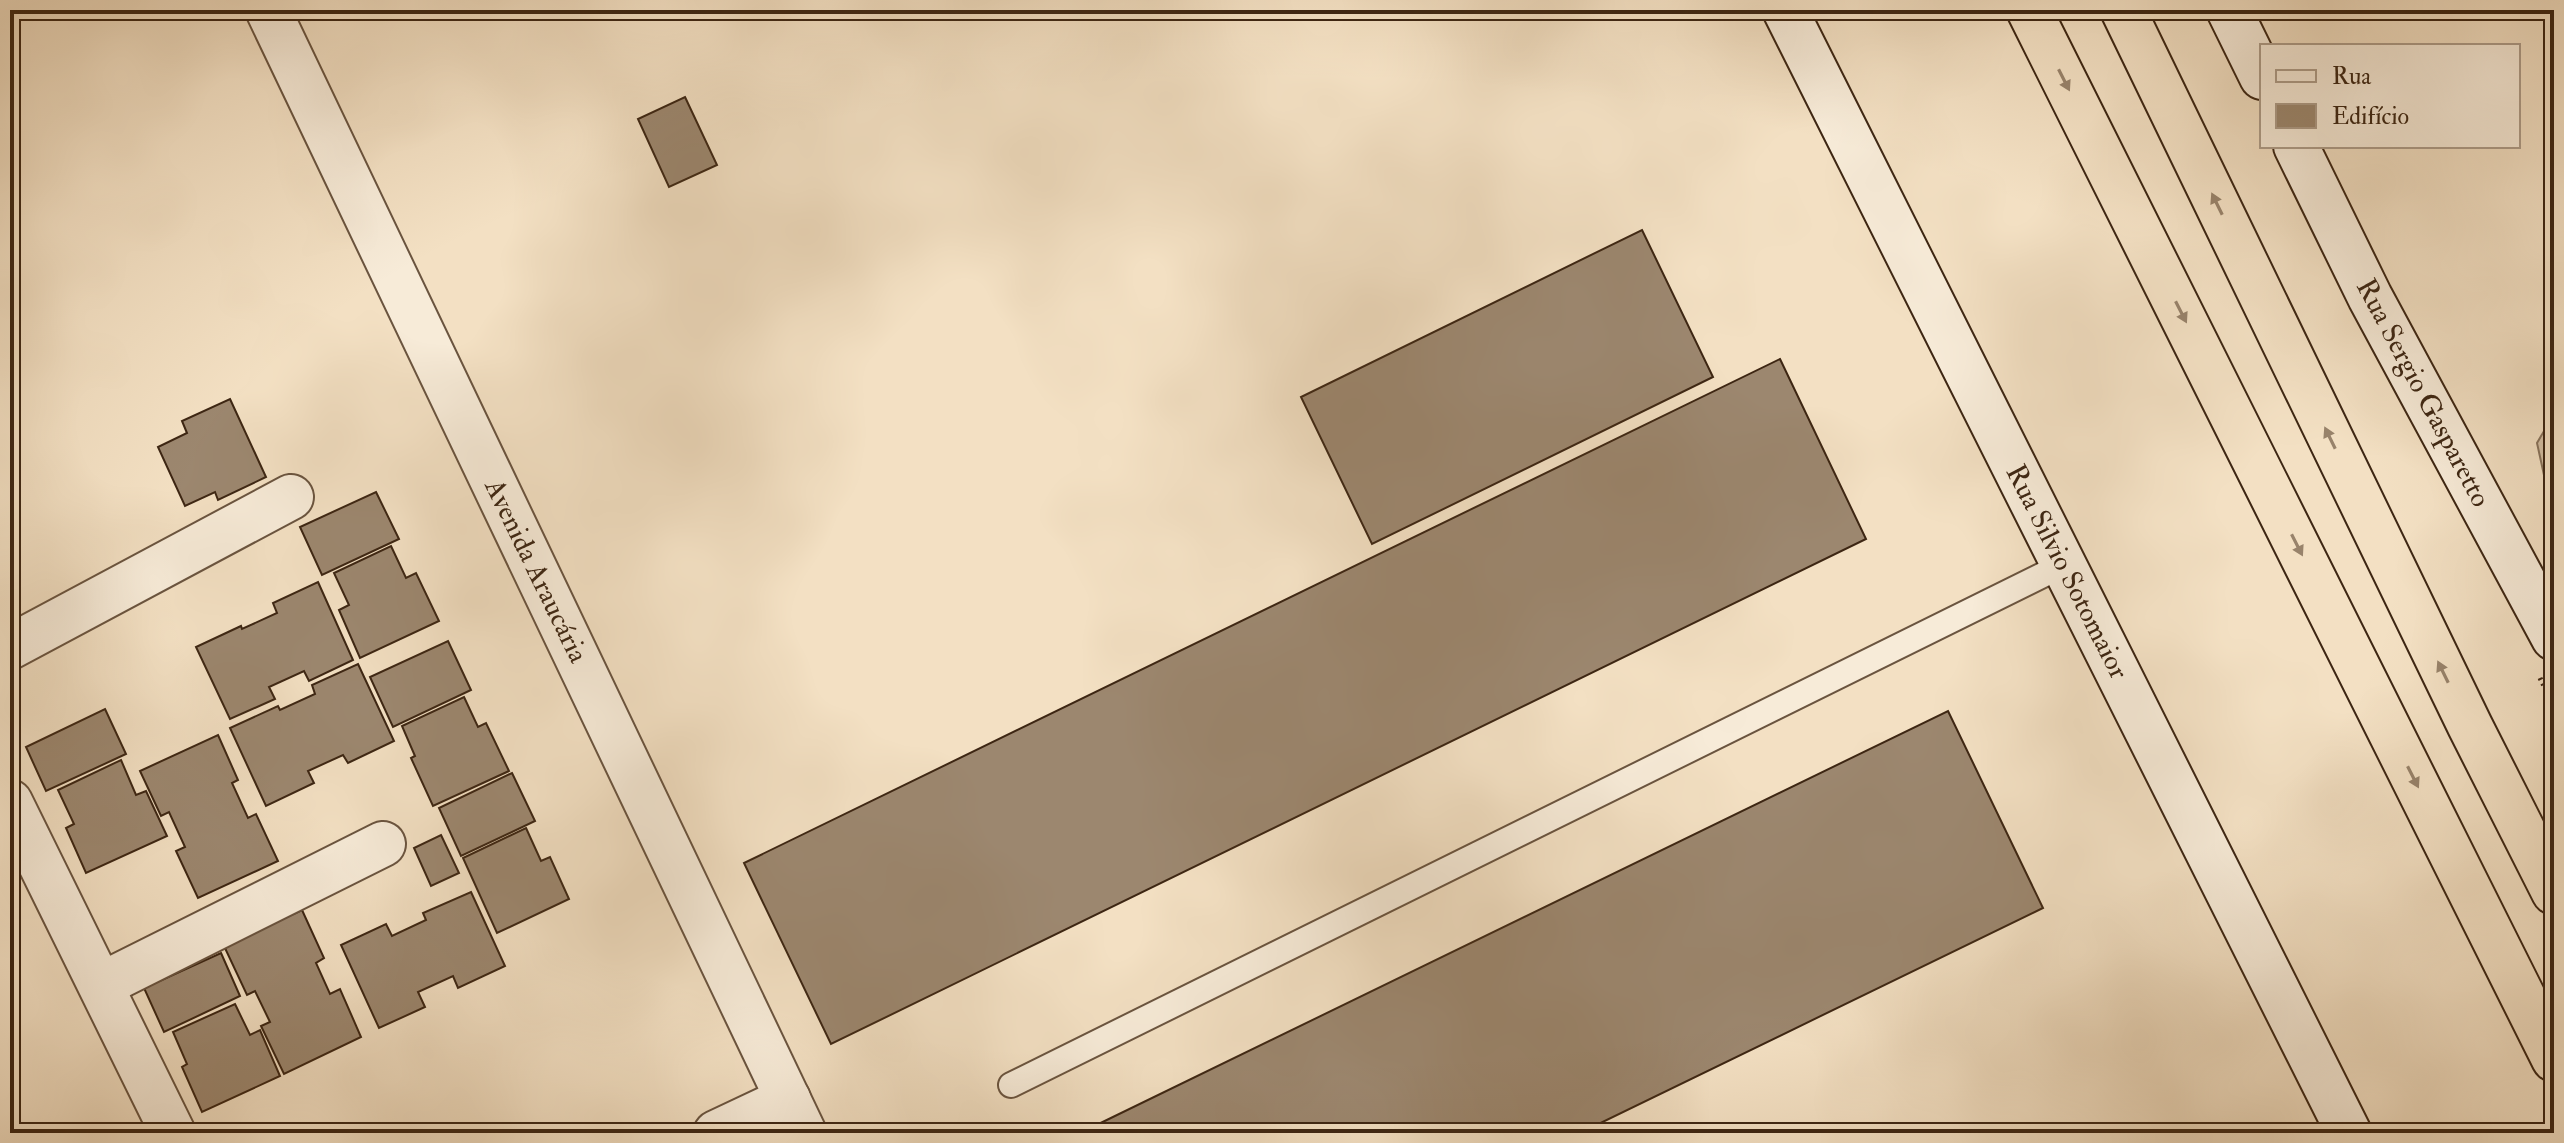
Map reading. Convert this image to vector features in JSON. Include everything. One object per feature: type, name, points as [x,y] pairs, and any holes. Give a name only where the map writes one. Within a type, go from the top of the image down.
[{"type":"highway","points":[[2029,10],[2554,1059]]},
{"type":"highway","points":[[2123,10],[2470,726],[2554,892]]},
{"type":"highway","points":[[2470,726],[2554,829]]},
{"type":"street","name":"Avenida Araucária","points":[[268,10],[796,1116]]},
{"type":"street","name":"Rua Silvio Sotomaior","points":[[1785,10],[2349,1133]]},
{"type":"street","points":[[2229,10],[2260,73]]},
{"type":"street","name":"Rua Sergio Gasparetto","points":[[2297,148],[2370,297],[2554,638]]},
{"type":"street","points":[[10,647],[291,497]]},
{"type":"street","points":[[10,802],[173,1133]]},
{"type":"street","points":[[101,985],[383,844]]},
{"type":"street","points":[[716,1133],[796,1116]]},
{"type":"lane","points":[[1011,1085],[2063,565]]},
{"type":"shaded area","points":[[2554,414],[2554,521],[2537,443]]},
{"type":"building","points":[[685,97],[717,165],[669,187],[638,119]]},
{"type":"building","points":[[1642,230],[1713,377],[1372,544],[1301,397]]},
{"type":"building","points":[[1780,359],[1866,539],[831,1044],[744,863]]},
{"type":"building","points":[[230,399],[266,477],[218,500],[215,492],[185,506],[158,447],[187,433],[182,421]]},
{"type":"building","points":[[376,492],[399,539],[322,575],[300,527]]},
{"type":"building","points":[[391,546],[406,578],[416,573],[439,621],[360,658],[339,610],[349,605],[334,573]]},
{"type":"building","points":[[318,582],[353,660],[309,681],[304,671],[269,687],[275,699],[230,719],[196,647],[277,613],[273,603]]},
{"type":"building","points":[[448,641],[471,690],[393,727],[370,677]]},
{"type":"building","points":[[358,664],[394,741],[348,763],[343,755],[308,771],[314,783],[266,806],[230,728],[278,706],[280,710],[315,694],[312,685]]},
{"type":"building","points":[[464,697],[478,727],[486,723],[509,771],[433,806],[411,758],[415,756],[402,726]]},
{"type":"building","points":[[105,709],[126,754],[46,791],[26,747]]},
{"type":"building","points":[[1948,711],[2043,908],[1580,1133],[1080,1133]]},
{"type":"building","points":[[218,735],[238,780],[232,783],[248,818],[256,814],[278,861],[198,898],[176,851],[185,847],[169,812],[161,816],[140,771]]},
{"type":"building","points":[[121,760],[136,795],[146,791],[167,836],[86,873],[66,828],[74,824],[58,790]]},
{"type":"building","points":[[512,773],[535,821],[461,856],[439,808]]},
{"type":"building","points":[[526,828],[541,861],[550,857],[569,899],[497,933],[463,858]]},
{"type":"building","points":[[441,835],[459,873],[431,886],[414,848]]},
{"type":"building","points":[[471,892],[505,966],[458,988],[453,976],[418,992],[425,1007],[379,1028],[341,945],[386,924],[392,936],[426,920],[423,913]]},
{"type":"building","points":[[302,910],[324,958],[316,963],[330,994],[340,989],[361,1037],[284,1074],[261,1026],[270,1022],[255,991],[247,995],[224,946]]},
{"type":"building","points":[[221,953],[240,996],[164,1032],[144,988]]},
{"type":"building","points":[[235,1004],[250,1035],[260,1030],[280,1076],[202,1112],[182,1067],[187,1064],[173,1032]]}]
